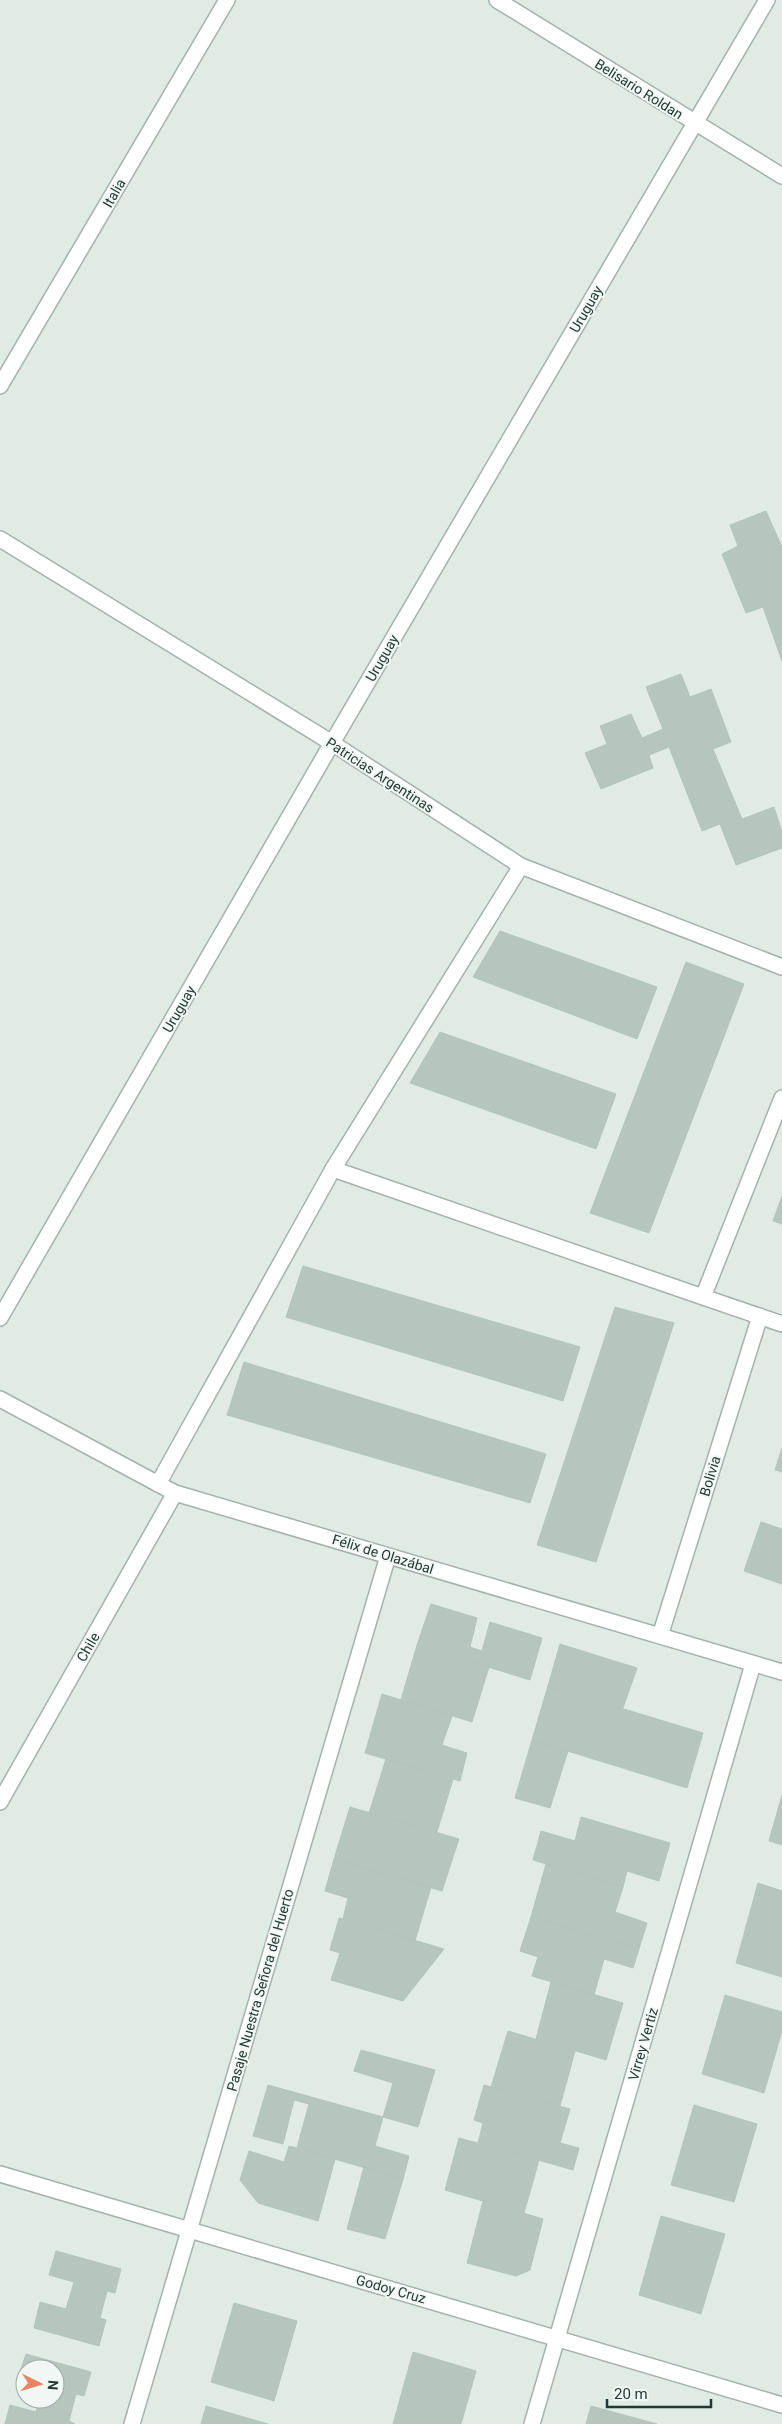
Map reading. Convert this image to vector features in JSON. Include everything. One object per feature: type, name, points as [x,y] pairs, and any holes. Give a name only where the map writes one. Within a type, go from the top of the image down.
[{"type":"street","name":"Italia","points":[[0,386],[227,0]]},
{"type":"street","name":"Belisario Roldan","points":[[497,0],[782,176]]},
{"type":"street","name":"Uruguay","points":[[0,1318],[332,743],[767,0]]},
{"type":"street","name":"Patricias Argentinas","points":[[0,539],[332,743],[521,866],[782,967]]},
{"type":"street","points":[[158,1484],[333,1169],[521,866]]},
{"type":"street","points":[[703,1297],[782,1098]]},
{"type":"street","points":[[333,1169],[782,1324]]},
{"type":"street","name":"Bolivia","points":[[660,1636],[760,1316]]},
{"type":"street","name":"Félix de Olazábal","points":[[0,1399],[176,1493],[782,1672]]},
{"type":"street","name":"Chile","points":[[0,1802],[176,1493]]},
{"type":"street","name":"Pasaje Nuestra Señora del Huerto","points":[[132,2424],[388,1556]]},
{"type":"street","name":"Virrey Vertiz","points":[[532,2424],[753,1664]]},
{"type":"street","name":"Godoy Cruz","points":[[0,2174],[782,2405]]},
{"type":"building","points":[[766,511],[782,547],[782,661],[763,607],[746,613],[722,554],[738,546],[730,525]]},
{"type":"building","points":[[681,674],[690,697],[711,689],[731,742],[713,749],[742,819],[774,807],[782,832],[782,848],[736,865],[720,824],[702,831],[669,747],[649,755],[653,768],[601,789],[585,753],[607,744],[600,726],[631,714],[642,738],[663,729],[646,687]]},
{"type":"building","points":[[500,931],[657,987],[637,1039],[473,977]]},
{"type":"building","points":[[686,962],[744,984],[649,1233],[590,1213]]},
{"type":"building","points":[[440,1032],[616,1094],[596,1149],[410,1083]]},
{"type":"building","points":[[782,1196],[782,1224],[773,1221]]},
{"type":"building","points":[[303,1266],[580,1347],[563,1401],[286,1317]]},
{"type":"building","points":[[615,1307],[674,1323],[596,1562],[537,1545]]},
{"type":"building","points":[[244,1362],[546,1454],[530,1503],[227,1415]]},
{"type":"building","points":[[782,1448],[782,1472],[775,1470]]},
{"type":"building","points":[[761,1522],[782,1529],[782,1584],[744,1571]]},
{"type":"building","points":[[431,1604],[477,1618],[470,1647],[482,1651],[490,1622],[542,1638],[530,1680],[417,1645]]},
{"type":"building","points":[[560,1644],[637,1668],[623,1708],[548,1686]]},
{"type":"building","points":[[417,1645],[489,1667],[472,1722],[401,1700]]},
{"type":"building","points":[[548,1686],[703,1733],[687,1788],[532,1740]]},
{"type":"building","points":[[382,1694],[452,1716],[442,1745],[467,1753],[460,1781],[365,1753]]},
{"type":"building","points":[[532,1740],[568,1751],[550,1808],[515,1798]]},
{"type":"building","points":[[386,1759],[453,1779],[437,1832],[369,1813]]},
{"type":"building","points":[[782,1795],[782,1845],[769,1841]]},
{"type":"building","points":[[350,1807],[459,1839],[442,1891],[334,1859]]},
{"type":"building","points":[[581,1817],[670,1843],[659,1881],[627,1871],[623,1887],[533,1860],[541,1831],[575,1841]]},
{"type":"building","points":[[334,1859],[431,1887],[415,1941],[343,1919],[348,1898],[325,1891]]},
{"type":"building","points":[[546,1864],[623,1887],[615,1912],[647,1923],[639,1949],[531,1917]]},
{"type":"building","points":[[758,1883],[782,1891],[782,1977],[736,1963]]},
{"type":"building","points":[[531,1917],[639,1949],[633,1968],[604,1959],[594,1995],[532,1976],[538,1957],[520,1951]]},
{"type":"building","points":[[339,1918],[444,1949],[403,2001],[331,1980],[340,1953],[330,1950]]},
{"type":"building","points":[[551,1982],[623,2003],[606,2060],[536,2039]]},
{"type":"building","points":[[725,1995],[782,2012],[782,2031],[764,2093],[702,2074]]},
{"type":"building","points":[[508,2031],[575,2051],[560,2106],[491,2087]]},
{"type":"building","points":[[361,2050],[435,2070],[418,2127],[383,2117],[393,2083],[354,2071]]},
{"type":"building","points":[[268,2085],[383,2117],[375,2146],[409,2156],[403,2179],[297,2148],[309,2104],[294,2100],[283,2144],[253,2136]]},
{"type":"building","points":[[484,2085],[570,2109],[560,2143],[579,2148],[573,2170],[478,2143],[483,2123],[474,2120]]},
{"type":"building","points":[[694,2105],[757,2124],[734,2202],[671,2185]]},
{"type":"building","points":[[459,2138],[539,2160],[524,2213],[445,2190]]},
{"type":"building","points":[[289,2146],[335,2159],[318,2221],[258,2203],[240,2180],[249,2151],[284,2162]]},
{"type":"building","points":[[364,2167],[403,2179],[385,2239],[347,2229]]},
{"type":"building","points":[[483,2201],[543,2219],[530,2270],[516,2276],[467,2263]]},
{"type":"building","points":[[661,2216],[725,2234],[701,2314],[639,2295]]},
{"type":"building","points":[[56,2251],[121,2269],[115,2293],[107,2291],[100,2318],[106,2320],[99,2346],[34,2328],[40,2302],[66,2309],[74,2282],[49,2275]]},
{"type":"building","points":[[234,2303],[297,2321],[274,2401],[211,2382]]},
{"type":"building","points":[[413,2352],[476,2371],[461,2424],[393,2424]]},
{"type":"building","points":[[26,2354],[44,2359],[24,2359]]},
{"type":"building","points":[[65,2365],[91,2372],[84,2396],[76,2394],[69,2421],[75,2424],[5,2424],[10,2405],[15,2406],[15,2409],[36,2412],[37,2409],[65,2409]]},
{"type":"building","points":[[206,2406],[268,2424],[201,2424]]},
{"type":"building","points":[[591,2406],[657,2424],[586,2424]]}]
